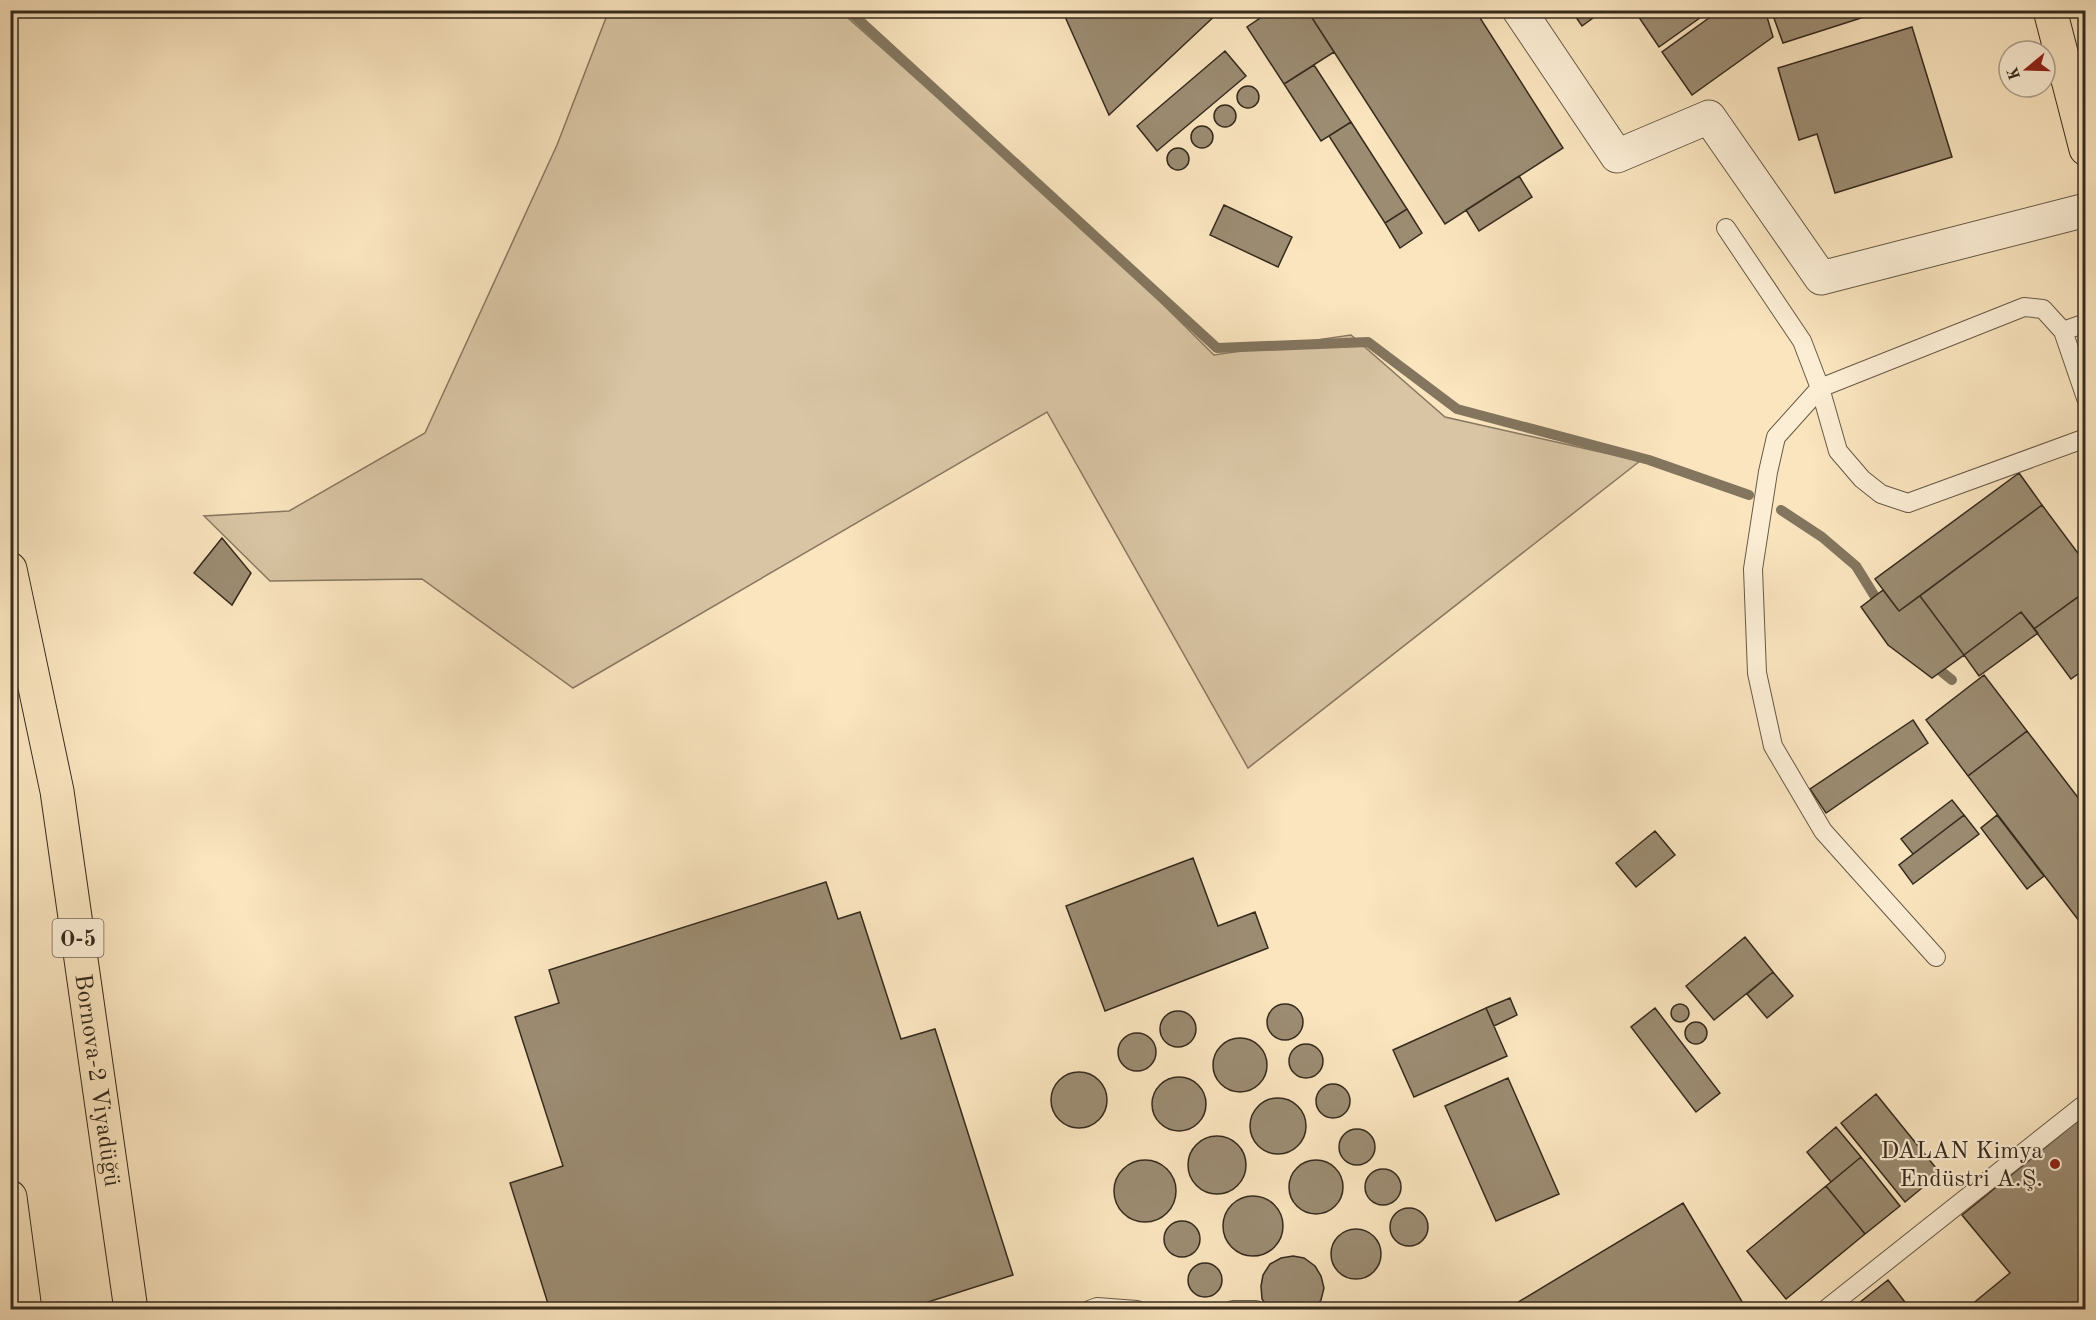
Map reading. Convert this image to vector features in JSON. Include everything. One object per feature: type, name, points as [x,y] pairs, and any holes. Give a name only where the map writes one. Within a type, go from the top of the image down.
[{"type":"main road","points":[[2050,10],[2085,149]]},
{"type":"main road","name":"Bornova-2 Viyadüğü","points":[[10,569],[57,791],[131,1310]]},
{"type":"main road","points":[[10,1197],[25,1308]]},
{"type":"street","points":[[1519,10],[1617,156],[1708,117],[1821,278],[2085,210]]},
{"type":"lane","points":[[1726,228],[1802,341],[1820,388],[1838,451],[1862,479],[1881,494],[1908,503],[2085,438]]},
{"type":"lane","points":[[1936,957],[1823,831],[1773,746],[1757,673],[1753,569],[1768,472],[1776,437],[1820,388],[2024,307],[2043,309],[2063,331],[2085,398]]},
{"type":"lane","points":[[2063,331],[2085,323]]},
{"type":"lane","points":[[1825,1310],[2085,1103]]},
{"type":"lane","points":[[1089,1310],[1097,1307],[1137,1310]]},
{"type":"lane","points":[[1233,1310],[1256,1310]]},
{"type":"shaded area","points":[[609,10],[840,11],[1095,237],[1214,355],[1351,335],[1445,417],[1640,461],[1248,768],[1047,412],[573,688],[422,579],[270,581],[204,516],[289,511],[425,433],[557,145]]},
{"type":"building","points":[[1062,10],[1221,10],[1109,115]]},
{"type":"building","points":[[1272,10],[1307,10],[1334,52],[1284,84],[1247,27]]},
{"type":"building","points":[[1307,10],[1475,10],[1563,148],[1445,224]]},
{"type":"building","points":[[1571,10],[1604,10],[1582,26]]},
{"type":"building","points":[[1634,10],[1711,10],[1659,47]]},
{"type":"building","points":[[1720,10],[1765,10],[1773,37],[1692,95],[1662,52]]},
{"type":"building","points":[[1771,10],[1886,10],[1783,43]]},
{"type":"building","points":[[1912,27],[1952,157],[1835,193],[1817,134],[1799,140],[1778,68]]},
{"type":"building","points":[[1225,51],[1246,76],[1157,151],[1137,126]]},
{"type":"building","points":[[1314,65],[1351,122],[1321,141],[1284,84]]},
{"type":"building","points":[[1248,86],[1256,89],[1259,97],[1256,105],[1248,108],[1240,105],[1237,97],[1240,89]]},
{"type":"building","points":[[1225,105],[1233,108],[1236,116],[1233,124],[1225,127],[1217,124],[1214,116],[1217,108]]},
{"type":"building","points":[[1351,122],[1407,209],[1385,223],[1329,136]]},
{"type":"building","points":[[1202,126],[1210,129],[1213,137],[1210,145],[1202,148],[1194,145],[1191,137],[1194,129]]},
{"type":"building","points":[[1178,148],[1186,151],[1189,159],[1186,167],[1178,170],[1170,167],[1167,159],[1170,151]]},
{"type":"building","points":[[1519,176],[1532,197],[1479,231],[1466,210]]},
{"type":"building","points":[[1224,205],[1292,237],[1278,267],[1210,235]]},
{"type":"building","points":[[1407,209],[1422,233],[1400,248],[1385,223]]},
{"type":"building","points":[[2019,473],[2042,505],[1899,611],[1875,579]]},
{"type":"building","points":[[2042,505],[2086,564],[2086,591],[2034,629],[2021,612],[1964,655],[1920,596]]},
{"type":"building","points":[[222,538],[251,573],[232,605],[194,573]]},
{"type":"building","points":[[1883,590],[1899,611],[1920,596],[1964,655],[1932,678],[1888,645],[1861,607]]},
{"type":"building","points":[[2086,591],[2086,668],[2071,679],[2034,629]]},
{"type":"building","points":[[2021,612],[2038,633],[1979,676],[1964,655]]},
{"type":"building","points":[[1984,675],[2027,731],[1968,776],[1926,720]]},
{"type":"building","points":[[1913,720],[1928,743],[1826,813],[1810,789]]},
{"type":"building","points":[[2027,731],[2086,808],[2086,930],[1968,776]]},
{"type":"building","points":[[1952,800],[1964,815],[1913,854],[1901,839]]},
{"type":"building","points":[[1964,815],[1979,834],[1913,884],[1899,865]]},
{"type":"building","points":[[1997,815],[2044,876],[2027,889],[1981,828]]},
{"type":"building","points":[[1655,831],[1675,855],[1636,887],[1616,863]]},
{"type":"building","points":[[1193,858],[1218,926],[1255,912],[1268,948],[1105,1011],[1066,906]]},
{"type":"building","points":[[826,882],[838,919],[860,912],[901,1039],[935,1029],[1013,1275],[903,1310],[550,1310],[510,1183],[563,1166],[515,1017],[559,1003],[549,970]]},
{"type":"building","points":[[1745,937],[1773,972],[1714,1020],[1686,986]]},
{"type":"building","points":[[1773,972],[1793,996],[1767,1018],[1747,994]]},
{"type":"building","points":[[1510,998],[1517,1015],[1494,1026],[1486,1008]]},
{"type":"building","points":[[1285,1004],[1298,1009],[1303,1022],[1298,1035],[1285,1040],[1272,1035],[1267,1022],[1272,1009]]},
{"type":"building","points":[[1676,1004],[1684,1004],[1689,1009],[1687,1020],[1676,1022],[1671,1017],[1671,1009]]},
{"type":"building","points":[[1486,1008],[1507,1056],[1414,1097],[1393,1050]]},
{"type":"building","points":[[1655,1008],[1720,1093],[1696,1112],[1631,1027]]},
{"type":"building","points":[[1178,1011],[1191,1016],[1196,1029],[1191,1042],[1178,1047],[1165,1042],[1160,1029],[1165,1016]]},
{"type":"building","points":[[1696,1022],[1706,1029],[1707,1033],[1700,1043],[1696,1044],[1686,1037],[1685,1033],[1692,1023]]},
{"type":"building","points":[[1137,1033],[1151,1038],[1156,1052],[1151,1066],[1137,1071],[1123,1066],[1118,1052],[1123,1038]]},
{"type":"building","points":[[1240,1038],[1250,1040],[1259,1046],[1265,1055],[1267,1065],[1265,1075],[1259,1084],[1250,1090],[1240,1092],[1230,1090],[1221,1084],[1215,1075],[1213,1065],[1215,1055],[1221,1046],[1230,1040]]},
{"type":"building","points":[[1306,1044],[1318,1049],[1323,1061],[1318,1073],[1306,1078],[1294,1073],[1289,1061],[1294,1049]]},
{"type":"building","points":[[1079,1072],[1090,1074],[1099,1080],[1105,1089],[1107,1100],[1105,1111],[1099,1120],[1090,1126],[1079,1128],[1068,1126],[1059,1120],[1053,1111],[1051,1100],[1053,1089],[1059,1080],[1068,1074]]},
{"type":"building","points":[[1179,1077],[1189,1079],[1198,1085],[1204,1094],[1206,1104],[1204,1114],[1198,1123],[1189,1129],[1179,1131],[1169,1129],[1160,1123],[1154,1114],[1152,1104],[1154,1094],[1160,1085],[1169,1079]]},
{"type":"building","points":[[1508,1078],[1559,1194],[1496,1221],[1445,1106]]},
{"type":"building","points":[[1333,1084],[1345,1089],[1350,1101],[1345,1113],[1333,1118],[1321,1113],[1316,1101],[1321,1089]]},
{"type":"building","points":[[1876,1094],[1940,1173],[1905,1202],[1841,1123]]},
{"type":"building","points":[[1273,1098],[1283,1098],[1298,1106],[1304,1115],[1306,1126],[1304,1137],[1298,1146],[1283,1154],[1273,1154],[1262,1149],[1255,1142],[1250,1131],[1250,1121],[1255,1110],[1262,1103]]},
{"type":"building","name":"DALAN Kimya Endüstri A.Ş.","points":[[2086,1114],[2086,1310],[1965,1310],[2010,1273],[1962,1215]]},
{"type":"building","points":[[1836,1127],[1861,1157],[1831,1182],[1807,1152]]},
{"type":"building","points":[[1357,1129],[1370,1134],[1375,1147],[1370,1160],[1357,1165],[1344,1160],[1339,1147],[1344,1134]]},
{"type":"building","points":[[1211,1136],[1223,1136],[1238,1144],[1246,1159],[1246,1171],[1238,1186],[1223,1194],[1211,1194],[1196,1186],[1188,1171],[1188,1159],[1196,1144]]},
{"type":"building","points":[[1861,1157],[1900,1206],[1865,1234],[1826,1186]]},
{"type":"building","points":[[1145,1160],[1157,1162],[1167,1169],[1174,1179],[1176,1191],[1174,1203],[1167,1213],[1157,1220],[1145,1222],[1133,1220],[1123,1213],[1116,1203],[1114,1191],[1116,1179],[1123,1169],[1133,1162]]},
{"type":"building","points":[[1316,1160],[1326,1162],[1335,1168],[1341,1177],[1343,1187],[1341,1197],[1335,1206],[1326,1212],[1316,1214],[1306,1212],[1297,1206],[1291,1197],[1289,1187],[1291,1177],[1297,1168],[1306,1162]]},
{"type":"building","points":[[1383,1169],[1396,1174],[1401,1187],[1396,1200],[1383,1205],[1370,1200],[1365,1187],[1370,1174]]},
{"type":"building","points":[[1826,1186],[1865,1234],[1786,1299],[1747,1251]]},
{"type":"building","points":[[1253,1196],[1270,1201],[1278,1209],[1283,1226],[1278,1243],[1270,1251],[1253,1256],[1236,1251],[1228,1243],[1223,1226],[1228,1209],[1236,1201]]},
{"type":"building","points":[[1683,1203],[1747,1310],[1505,1310]]},
{"type":"building","points":[[1409,1208],[1423,1213],[1428,1227],[1423,1241],[1409,1246],[1395,1241],[1390,1227],[1395,1213]]},
{"type":"building","points":[[1182,1221],[1195,1226],[1200,1239],[1195,1252],[1182,1257],[1169,1252],[1164,1239],[1169,1226]]},
{"type":"building","points":[[1356,1229],[1370,1233],[1377,1240],[1381,1254],[1377,1268],[1370,1275],[1356,1279],[1342,1275],[1335,1268],[1331,1254],[1335,1240],[1342,1233]]},
{"type":"building","points":[[1293,1256],[1304,1258],[1315,1266],[1324,1288],[1321,1300],[1314,1310],[1270,1310],[1262,1299],[1263,1275],[1270,1264],[1281,1258]]},
{"type":"building","points":[[1205,1263],[1217,1268],[1222,1280],[1217,1292],[1205,1297],[1193,1292],[1188,1280],[1193,1268]]},
{"type":"building","points":[[1888,1280],[1911,1310],[1850,1310]]},
{"type":"waterway","points":[[848,10],[1217,348],[1368,342],[1457,409],[1649,460],[1749,495]]},
{"type":"waterway","points":[[1781,510],[1822,537],[1856,566],[1882,608]]},
{"type":"waterway","points":[[1932,664],[1952,680]]},
{"type":"place","name":"DALAN Kimya Endüstri A.Ş.","points":[[2055,1164]]}]
